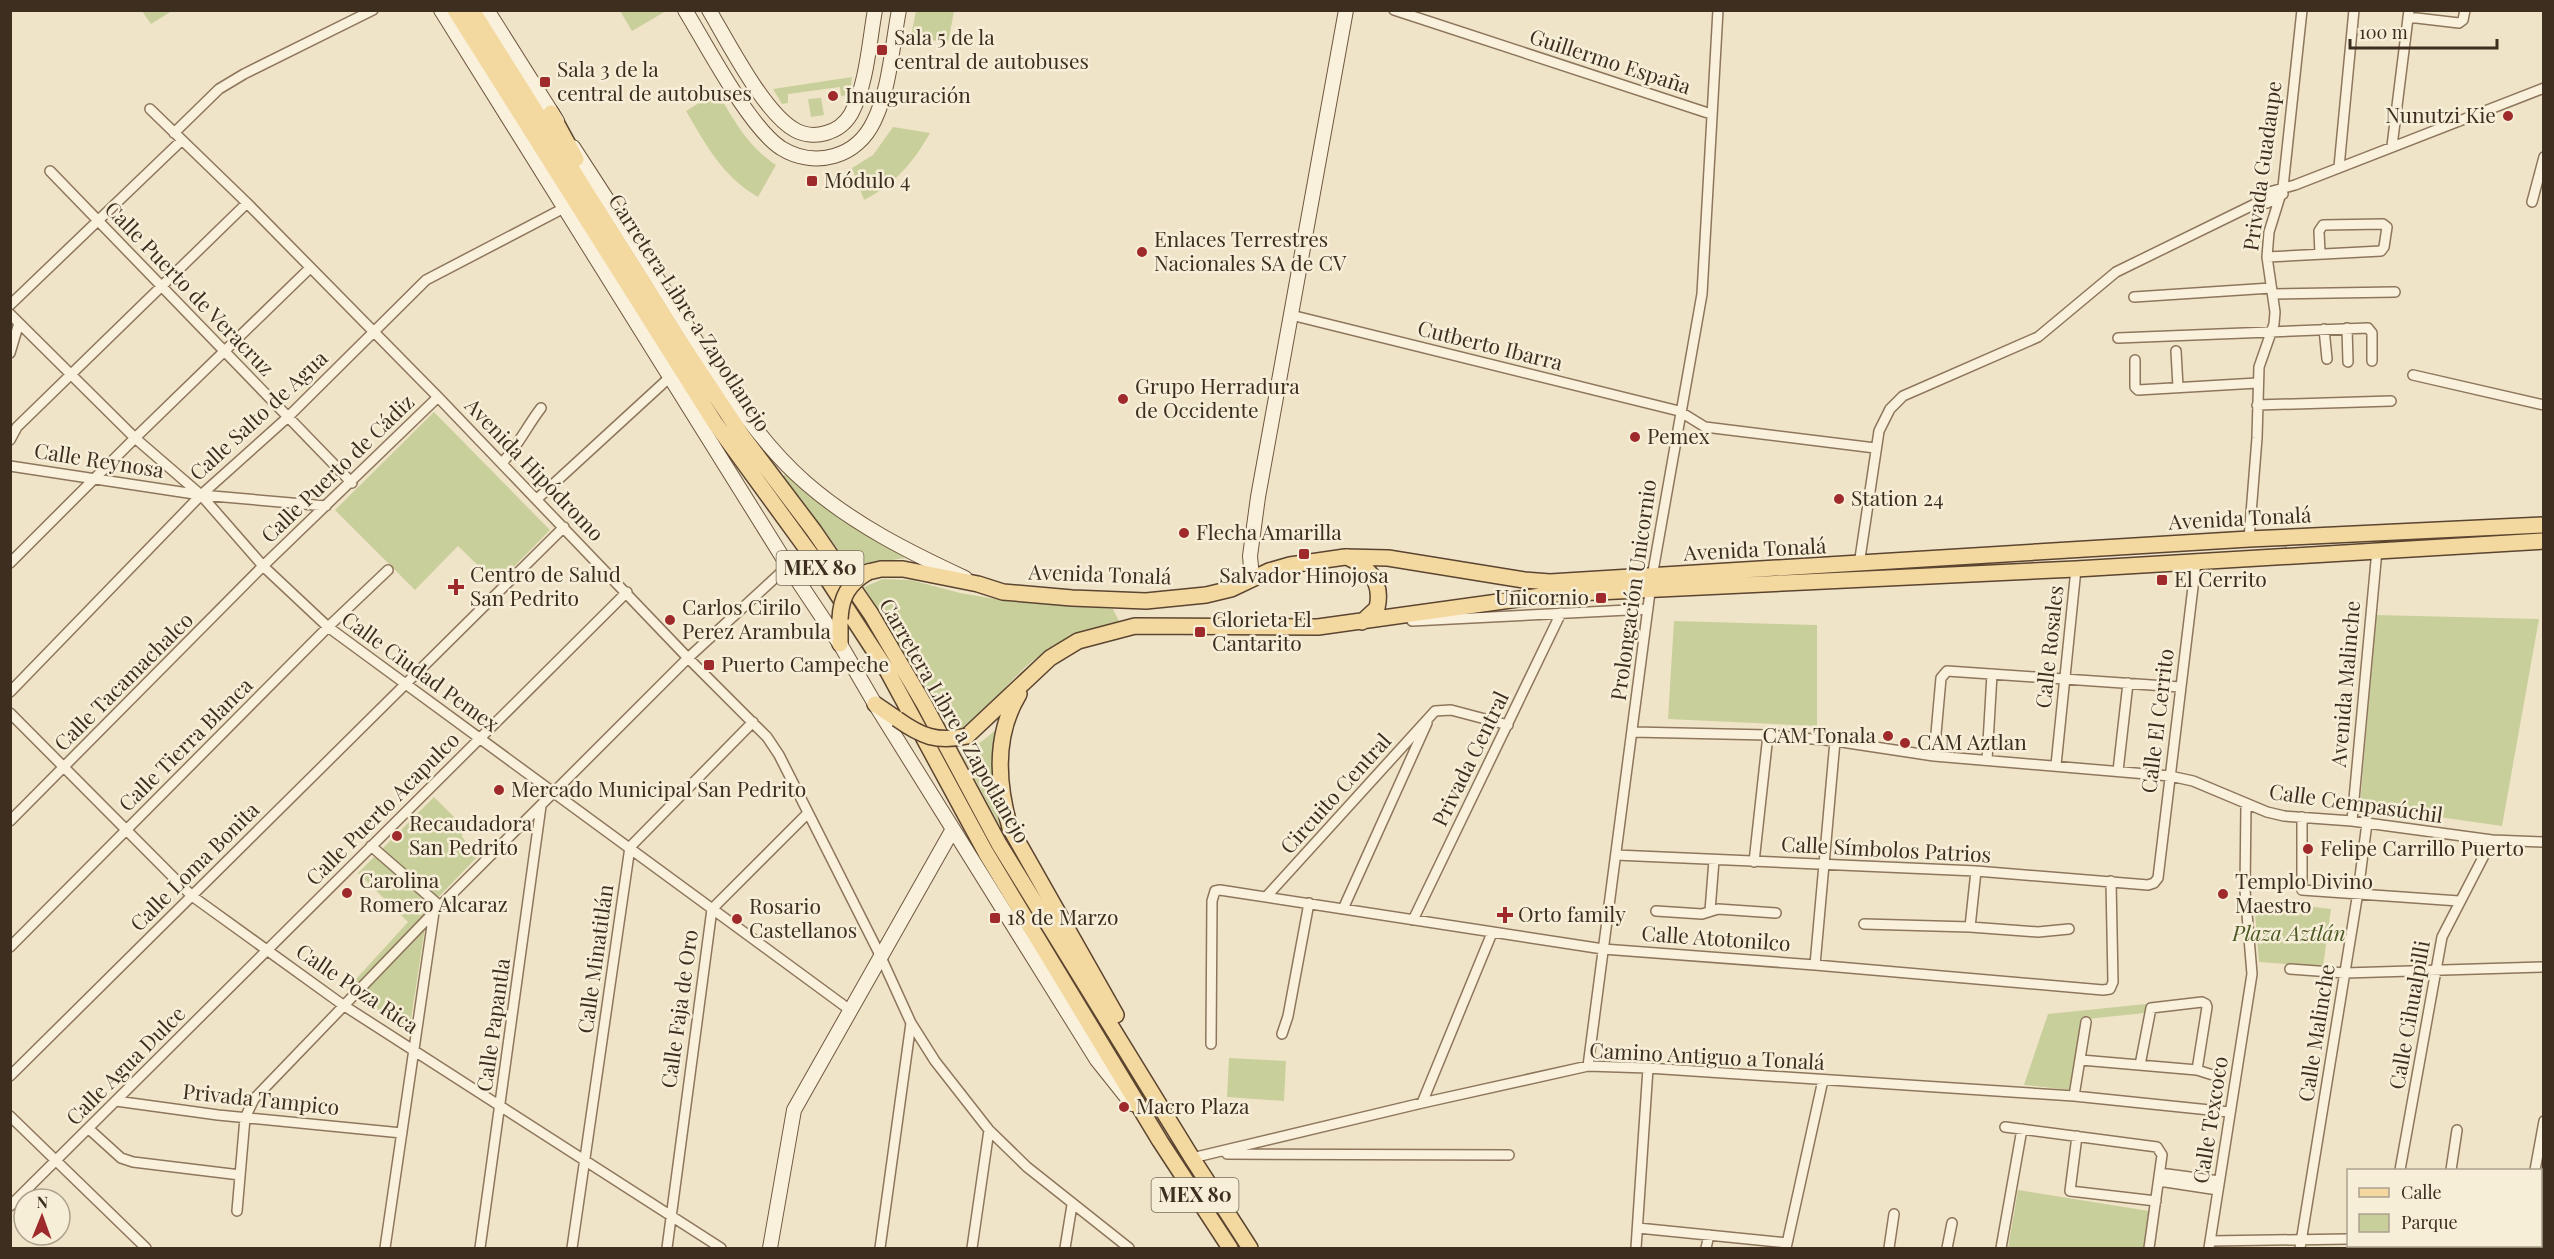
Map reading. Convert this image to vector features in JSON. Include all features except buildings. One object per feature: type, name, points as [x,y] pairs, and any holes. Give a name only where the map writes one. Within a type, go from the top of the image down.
[{"type":"main road","name":"Carretera Libre a Zapotlanejo","points":[[441,10],[788,566],[840,644],[952,829],[1097,1060],[1160,1141]]},
{"type":"main road","name":"Carretera Libre a Zapotlanejo","points":[[455,10],[715,423],[817,563],[888,672],[986,853],[1160,1141],[1230,1248]]},
{"type":"main road","name":"Carretera Libre a Zapotlanejo","points":[[472,10],[743,437],[814,531],[871,614],[924,704],[999,844],[1247,1243]]},
{"type":"main road","name":"Carretera Libre a Zapotlanejo","points":[[487,10],[722,382],[765,441],[805,482],[870,529],[978,584]]},
{"type":"main road","points":[[685,10],[740,99],[764,132],[788,152],[818,158],[848,150],[870,129],[886,79],[899,10]]},
{"type":"main road","points":[[709,10],[757,88],[778,116],[795,130],[812,135],[836,130],[852,112],[862,76],[875,10]]},
{"type":"main road","points":[[1252,578],[1250,556],[1258,496],[1346,10]]},
{"type":"main road","points":[[551,113],[618,243]]},
{"type":"main road","name":"Avenida Tonalá","points":[[875,704],[931,738],[949,741],[968,736],[1050,658],[1078,641],[1135,626],[1318,627],[1555,594],[1651,583],[1859,565],[2248,539],[2544,525]]},
{"type":"main road","name":"Avenida Tonalá","points":[[840,644],[840,619],[845,592],[849,586],[868,572],[881,569],[903,569],[978,584],[1002,592],[1146,601],[1206,595],[1231,589],[1252,578],[1290,565],[1345,557],[1388,558],[1524,580],[1651,583],[2076,569],[2544,541]]},
{"type":"main road","points":[[1345,557],[1360,563],[1369,571],[1379,588],[1380,597],[1377,608],[1369,621]]},
{"type":"main road","points":[[1028,678],[1009,716],[999,765],[1001,796],[1010,828],[1177,1121],[1189,1153]]},
{"type":"main road","points":[[770,1248],[794,1110],[952,829]]},
{"type":"street","points":[[10,305],[98,221],[219,89],[243,74],[373,10]]},
{"type":"street","name":"Guillermo España","points":[[1394,10],[1711,114]]},
{"type":"street","name":"Prolongación Unicornio","points":[[1588,1066],[1651,583],[1679,411],[1702,294],[1718,10]]},
{"type":"street","name":"Privada Guadaupe","points":[[2248,539],[2257,438],[2257,383],[2259,367],[2275,312],[2267,257],[2269,232],[2282,191],[2302,10]]},
{"type":"street","points":[[2339,167],[2354,10]]},
{"type":"street","points":[[2392,146],[2409,14],[2459,23],[2463,20],[2465,10]]},
{"type":"street","points":[[1859,565],[1879,431],[1890,409],[1904,396],[2038,337],[2116,272],[2255,204],[2267,203],[2282,191],[2544,88]]},
{"type":"street","name":"Avenida Hipódromo","points":[[150,109],[247,203],[438,397],[627,592],[687,658],[767,737],[779,755],[880,956],[910,1023],[935,1061],[989,1130],[1027,1167],[1129,1248]]},
{"type":"street","points":[[2532,202],[2544,157]]},
{"type":"street","name":"Calle Puerto de Veracruz","points":[[50,171],[352,483]]},
{"type":"street","points":[[10,440],[17,427],[70,374],[247,203]]},
{"type":"street","name":"Calle Salto de Agua","points":[[10,692],[201,495],[288,417],[426,280],[564,208]]},
{"type":"street","points":[[2267,257],[2381,251],[2384,247],[2387,227],[2383,224],[2323,225],[2319,231],[2319,254]]},
{"type":"street","points":[[10,563],[310,268]]},
{"type":"street","points":[[2134,297],[2272,291],[2395,292]]},
{"type":"street","name":"Calle Ciudad Pemex","points":[[10,314],[135,438],[201,495],[263,566],[328,627],[850,1010]]},
{"type":"street","name":"Cutberto Ibarra","points":[[1291,315],[1679,411],[1705,427],[1875,448]]},
{"type":"street","points":[[10,353],[19,323]]},
{"type":"street","points":[[2118,338],[2347,328],[2371,329],[2372,361]]},
{"type":"street","points":[[2347,328],[2348,362]]},
{"type":"street","points":[[2324,329],[2326,359]]},
{"type":"street","points":[[2176,351],[2178,387]]},
{"type":"street","points":[[2135,360],[2136,389],[2257,383]]},
{"type":"street","points":[[2413,375],[2544,405]]},
{"type":"street","points":[[537,499],[670,377]]},
{"type":"street","name":"Calle Puerto de Cádiz","points":[[263,566],[352,483],[438,397]]},
{"type":"street","points":[[2258,405],[2391,401]]},
{"type":"street","points":[[502,463],[517,446],[527,426],[540,408]]},
{"type":"street","name":"Calle Reynosa","points":[[10,466],[201,495],[326,506]]},
{"type":"street","name":"Calle Loma Bonita","points":[[10,1076],[564,527]]},
{"type":"street","name":"Avenida Malinche","points":[[2352,821],[2377,550]]},
{"type":"street","name":"Calle El Cerrito","points":[[2154,883],[2158,878],[2196,562]]},
{"type":"street","name":"Calle Tacamachalco","points":[[10,821],[263,566]]},
{"type":"street","points":[[237,1211],[245,1118],[254,1099],[437,909],[541,806],[553,791],[687,658],[788,566]]},
{"type":"street","name":"Calle Rosales","points":[[2056,765],[2076,569]]},
{"type":"street","name":"Calle Tierra Blanca","points":[[10,946],[328,627],[388,570]]},
{"type":"street","name":"Calle Puerto Acapulco","points":[[267,950],[627,592]]},
{"type":"street","points":[[1369,621],[1412,621],[1648,609]]},
{"type":"street","name":"Privada Central","points":[[1413,920],[1561,614]]},
{"type":"street","points":[[1934,756],[1941,678],[1944,672],[2180,687]]},
{"type":"street","points":[[1987,760],[1992,674]]},
{"type":"street","points":[[2118,771],[2128,683]]},
{"type":"street","points":[[1431,714],[1445,710],[1508,725]]},
{"type":"street","name":"Calle Poza Rica","points":[[10,713],[192,896],[343,1005],[721,1248]]},
{"type":"street","name":"Circuito Central","points":[[1266,897],[1431,714]]},
{"type":"street","name":"Circuito Central","points":[[1343,909],[1431,714]]},
{"type":"street","points":[[630,847],[753,722]]},
{"type":"street","name":"Calle Cempasúchil","points":[[1633,732],[1768,735],[1835,741],[1934,756],[2170,776],[2193,781],[2267,812],[2492,840],[2544,842]]},
{"type":"street","points":[[1754,862],[1768,735]]},
{"type":"street","points":[[1815,965],[1835,741]]},
{"type":"street","name":"Calle Texcoco","points":[[2210,1245],[2252,974],[2245,890],[2246,805]]},
{"type":"street","name":"Calle Papantla","points":[[480,1248],[541,806]]},
{"type":"street","name":"Calle Faja de Oro","points":[[667,1248],[712,909],[808,813]]},
{"type":"street","points":[[2302,817],[2302,890],[2358,892],[2408,899],[2459,901]]},
{"type":"street","name":"Calle Malinche","points":[[2300,1244],[2358,892],[2367,823]]},
{"type":"street","name":"Calle Cihualpilli","points":[[2400,1169],[2442,937],[2492,840]]},
{"type":"street","points":[[371,846],[437,909]]},
{"type":"street","name":"Calle Minatitlán","points":[[572,1248],[630,847]]},
{"type":"street","name":"Calle Símbolos Patrios","points":[[1616,855],[1976,871],[2148,885],[2154,883]]},
{"type":"street","points":[[1710,911],[1714,860]]},
{"type":"street","points":[[1970,927],[1976,871]]},
{"type":"street","name":"Calle Atotonilco","points":[[1211,1044],[1212,912],[1215,891],[1225,890],[1603,949],[2103,990],[2110,989],[2113,982],[2111,881]]},
{"type":"street","points":[[1282,1034],[1288,1016],[1309,903]]},
{"type":"street","points":[[385,1248],[437,909]]},
{"type":"street","points":[[1656,911],[1702,914],[1718,909],[1776,913]]},
{"type":"street","points":[[1864,924],[1970,927],[2037,932],[2068,929]]},
{"type":"street","points":[[1422,1103],[1492,933]]},
{"type":"street","name":"Calle Agua Dulce","points":[[10,1206],[267,950]]},
{"type":"street","points":[[2290,969],[2344,973],[2544,967]]},
{"type":"street","points":[[2140,1065],[2151,1008],[2202,1002],[2207,1007],[2197,1070]]},
{"type":"street","points":[[2074,1096],[2086,1022]]},
{"type":"street","points":[[880,1248],[910,1023]]},
{"type":"street","points":[[2081,1060],[2197,1070],[2216,1076]]},
{"type":"street","name":"Camino Antiguo a Tonalá","points":[[1189,1153],[1211,1154],[1588,1066],[2074,1096],[2229,1112]]},
{"type":"street","points":[[1636,1248],[1648,1068]]},
{"type":"street","points":[[1638,1228],[1786,1246],[1823,1080]]},
{"type":"street","name":"Privada Tampico","points":[[116,1101],[245,1118],[402,1133]]},
{"type":"street","points":[[10,1116],[146,1248]]},
{"type":"street","points":[[2535,1169],[2544,1120]]},
{"type":"street","points":[[2005,1127],[2157,1147],[2162,1155],[2150,1248]]},
{"type":"street","points":[[88,1129],[121,1158],[133,1162],[240,1174]]},
{"type":"street","points":[[2001,1248],[2022,1129]]},
{"type":"street","points":[[972,1248],[989,1130]]},
{"type":"street","points":[[2451,1169],[2457,1131]]},
{"type":"street","points":[[2078,1136],[2070,1191],[2156,1201]]},
{"type":"street","points":[[1211,1154],[1509,1155]]},
{"type":"street","points":[[2159,1177],[2218,1186]]},
{"type":"street","points":[[1065,1248],[1072,1205]]},
{"type":"street","points":[[1889,1248],[1894,1214]]},
{"type":"street","points":[[1947,1248],[1952,1223]]},
{"type":"street","points":[[1706,1248],[1709,1235]]},
{"type":"street","points":[[2210,1245],[2300,1244],[2347,1239]]},
{"type":"street","points":[[1247,1243],[1260,1248]]},
{"type":"green space","points":[[142,11],[172,11],[151,24]]},
{"type":"green space","points":[[620,11],[666,11],[632,31]]},
{"type":"green space","points":[[916,11],[954,11],[948,43],[911,36]]},
{"type":"green space","points":[[852,77],[850,95],[841,96],[840,87],[788,94],[788,103],[782,104],[773,89]]},
{"type":"green space","points":[[717,92],[736,123],[757,150],[776,165],[758,197],[725,170],[708,148],[686,111]]},
{"type":"green space","points":[[821,98],[824,115],[811,117],[808,99]]},
{"type":"green space","points":[[893,127],[930,133],[902,172],[885,187],[864,200],[852,168],[873,155]]},
{"type":"green space","points":[[434,412],[550,530],[497,584],[458,546],[415,590],[335,510]]},
{"type":"green space","points":[[788,473],[837,515],[905,558],[867,564],[854,571],[783,476]]},
{"type":"green space","points":[[883,579],[911,580],[960,593],[1013,602],[1113,609],[1119,621],[1065,642],[1035,659],[986,709],[952,733],[864,587]]},
{"type":"green space","points":[[2376,615],[2539,619],[2502,826],[2360,806]]},
{"type":"green space","points":[[1674,621],[1817,625],[1817,726],[1668,719]]},
{"type":"green space","points":[[1000,725],[1004,824],[1000,826],[960,751],[982,741]]},
{"type":"green space","points":[[434,797],[463,826],[462,837],[478,856],[428,908],[409,1032],[347,989],[408,922],[358,873]]},
{"type":"green space","name":"Plaza Aztlán","points":[[2254,900],[2331,909],[2323,967],[2259,962]]},
{"type":"green space","points":[[2146,1004],[2145,1013],[2087,1019],[2082,1025],[2070,1090],[2024,1085],[2048,1014]]},
{"type":"green space","points":[[1229,1058],[1286,1061],[1284,1101],[1227,1097]]},
{"type":"green space","points":[[2018,1190],[2149,1211],[2147,1248],[2008,1248]]},
{"type":"place","name":"Sala 5 de la central de autobuses","points":[[882,50]]},
{"type":"place","name":"Sala 3 de la central de autobuses","points":[[545,82]]},
{"type":"place","name":"Inauguración","points":[[833,96]]},
{"type":"place","name":"Nunutzi Kie","points":[[2508,116]]},
{"type":"place","name":"Módulo 4","points":[[812,181]]},
{"type":"place","name":"Enlaces Terrestres Nacionales SA de CV","points":[[1142,252]]},
{"type":"place","name":"Grupo Herradura de Occidente","points":[[1123,399]]},
{"type":"place","name":"Pemex","points":[[1635,437]]},
{"type":"place","name":"Station 24","points":[[1839,499]]},
{"type":"place","name":"Flecha Amarilla","points":[[1184,533]]},
{"type":"place","name":"Salvador Hinojosa","points":[[1304,554]]},
{"type":"place","name":"El Cerrito","points":[[2162,580]]},
{"type":"place","name":"Centro de Salud San Pedrito","points":[[456,587]]},
{"type":"place","name":"Unicornio","points":[[1601,598]]},
{"type":"place","name":"Carlos Cirilo Perez Arambula","points":[[670,620]]},
{"type":"place","name":"Glorieta El Cantarito","points":[[1200,632]]},
{"type":"place","name":"Puerto Campeche","points":[[709,665]]},
{"type":"place","name":"CAM Tonala","points":[[1888,736]]},
{"type":"place","name":"CAM Aztlan","points":[[1905,743]]},
{"type":"place","name":"Mercado Municipal San Pedrito","points":[[499,790]]},
{"type":"place","name":"Recaudadora San Pedrito","points":[[397,836]]},
{"type":"place","name":"Felipe Carrillo Puerto","points":[[2308,849]]},
{"type":"place","name":"Carolina Romero Alcaraz","points":[[347,893]]},
{"type":"place","name":"Templo Divino Maestro","points":[[2223,894]]},
{"type":"place","name":"Orto family","points":[[1505,915]]},
{"type":"place","name":"18 de Marzo","points":[[995,918]]},
{"type":"place","name":"Rosario Castellanos","points":[[737,919]]},
{"type":"place","name":"Macro Plaza","points":[[1124,1107]]}]
